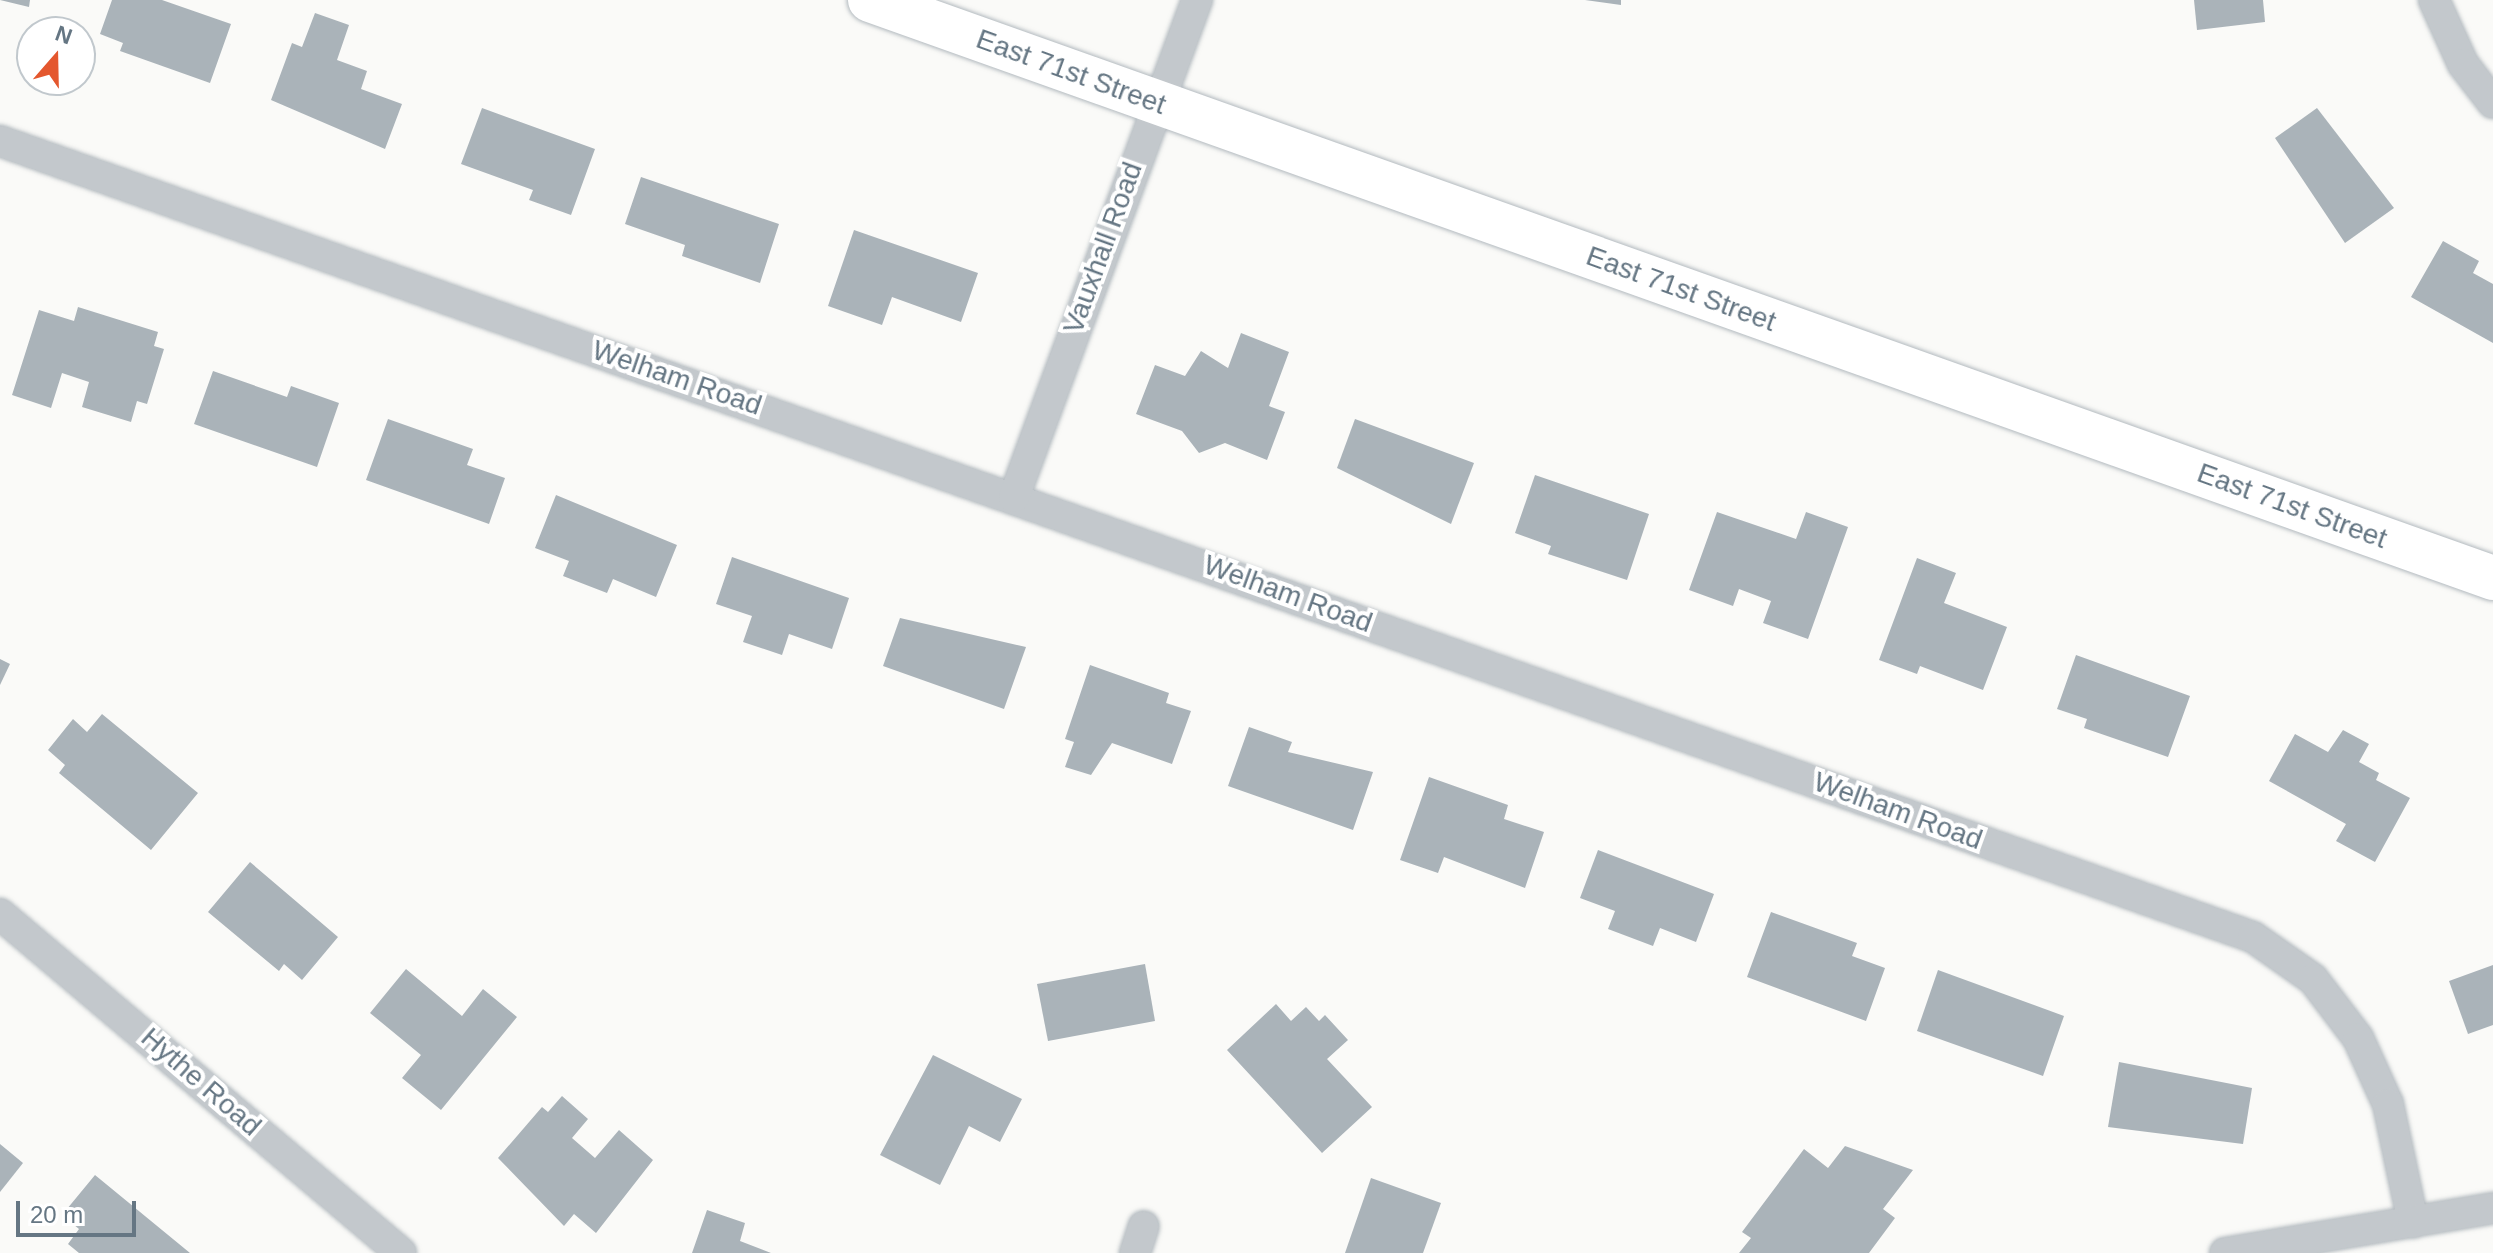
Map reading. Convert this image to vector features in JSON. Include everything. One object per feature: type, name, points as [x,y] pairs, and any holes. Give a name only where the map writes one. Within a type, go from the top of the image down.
[{"type":"main road","name":"East 71st Street","points":[[870,0],[2493,578]]},
{"type":"street","name":"Vauxhall Road","points":[[1014,497],[1197,0]]},
{"type":"street","points":[[2434,0],[2463,64],[2493,103]]},
{"type":"street","name":"Welham Road","points":[[0,141],[2253,937],[2313,979],[2358,1038],[2388,1104],[2413,1222]]},
{"type":"street","name":"Hythe Road","points":[[0,914],[401,1253]]},
{"type":"street","points":[[2225,1253],[2493,1208]]},
{"type":"building","points":[[0,0],[30,0],[29,7]]},
{"type":"building","points":[[112,0],[162,0],[231,24],[210,83],[120,51],[123,43],[100,34]]},
{"type":"building","points":[[1585,0],[1621,0],[1621,5]]},
{"type":"building","points":[[2194,0],[2263,0],[2265,22],[2197,30]]},
{"type":"building","points":[[315,13],[349,25],[337,60],[367,71],[361,89],[402,104],[385,149],[271,100],[292,43],[302,47]]},
{"type":"building","points":[[482,108],[595,149],[571,215],[529,200],[533,190],[461,164]]},
{"type":"building","points":[[2317,108],[2394,208],[2345,243],[2275,138]]},
{"type":"building","points":[[641,177],[779,224],[760,283],[682,256],[685,245],[625,224]]},
{"type":"building","points":[[854,230],[978,273],[961,322],[892,297],[882,325],[828,306]]},
{"type":"building","points":[[2443,241],[2479,261],[2473,273],[2493,284],[2493,343],[2411,297]]},
{"type":"building","points":[[78,307],[158,332],[154,346],[164,349],[147,404],[137,401],[131,422],[82,407],[89,382],[62,373],[51,408],[12,395],[39,310],[74,321]]},
{"type":"building","points":[[1241,333],[1289,352],[1269,406],[1285,412],[1267,460],[1225,443],[1199,453],[1182,431],[1136,414],[1155,365],[1185,376],[1201,351],[1228,368]]},
{"type":"building","points":[[213,371],[287,397],[291,386],[339,403],[317,467],[194,424]]},
{"type":"building","points":[[388,419],[473,449],[467,465],[505,478],[489,524],[366,480]]},
{"type":"building","points":[[1355,419],[1474,463],[1451,524],[1337,468]]},
{"type":"building","points":[[1535,475],[1649,514],[1627,580],[1548,554],[1551,546],[1515,533]]},
{"type":"building","points":[[556,495],[677,545],[656,597],[613,579],[607,593],[563,576],[569,561],[535,548]]},
{"type":"building","points":[[1717,512],[1796,539],[1806,512],[1848,527],[1808,639],[1763,623],[1771,601],[1739,589],[1733,606],[1689,590]]},
{"type":"building","points":[[732,557],[849,598],[832,649],[789,634],[782,655],[743,642],[752,616],[716,604]]},
{"type":"building","points":[[1917,558],[1956,573],[1944,603],[2007,627],[1983,690],[1920,666],[1917,674],[1879,660]]},
{"type":"building","points":[[900,618],[1026,647],[1004,709],[883,666]]},
{"type":"building","points":[[2076,655],[2190,696],[2168,757],[2084,728],[2087,719],[2057,709]]},
{"type":"building","points":[[0,659],[10,664],[0,685]]},
{"type":"building","points":[[1090,665],[1169,693],[1166,703],[1191,711],[1172,764],[1112,743],[1091,775],[1065,767],[1074,742],[1065,739]]},
{"type":"building","points":[[102,714],[198,793],[151,850],[59,773],[65,765],[48,750],[73,719],[87,732]]},
{"type":"building","points":[[1249,727],[1292,742],[1288,752],[1373,772],[1353,830],[1228,786]]},
{"type":"building","points":[[2343,730],[2369,744],[2359,762],[2379,773],[2376,780],[2410,798],[2375,862],[2336,841],[2346,824],[2269,781],[2295,734],[2328,752]]},
{"type":"building","points":[[1429,777],[1508,805],[1504,819],[1544,832],[1525,888],[1444,857],[1438,873],[1400,860]]},
{"type":"building","points":[[1598,850],[1714,894],[1696,942],[1660,928],[1653,946],[1608,929],[1615,911],[1580,898]]},
{"type":"building","points":[[250,862],[338,937],[302,980],[284,964],[279,971],[208,912]]},
{"type":"building","points":[[1771,912],[1857,943],[1852,956],[1885,968],[1866,1021],[1747,977]]},
{"type":"building","points":[[1145,964],[1155,1021],[1048,1041],[1037,984]]},
{"type":"building","points":[[2493,965],[2493,1025],[2468,1034],[2449,981]]},
{"type":"building","points":[[406,969],[462,1016],[483,989],[517,1017],[441,1110],[402,1078],[421,1055],[370,1013]]},
{"type":"building","points":[[1938,970],[2064,1016],[2043,1076],[1917,1031]]},
{"type":"building","points":[[1276,1004],[1291,1021],[1306,1007],[1319,1021],[1325,1015],[1348,1040],[1327,1059],[1372,1107],[1322,1153],[1227,1050]]},
{"type":"building","points":[[933,1055],[1022,1099],[1000,1142],[969,1126],[940,1185],[880,1155]]},
{"type":"building","points":[[2119,1062],[2252,1088],[2243,1144],[2108,1127]]},
{"type":"building","points":[[562,1096],[588,1119],[572,1138],[595,1158],[619,1130],[653,1160],[596,1233],[574,1214],[564,1226],[498,1158],[542,1107],[548,1112]]},
{"type":"building","points":[[0,1144],[23,1163],[0,1192]]},
{"type":"building","points":[[1845,1146],[1913,1170],[1883,1209],[1895,1218],[1869,1253],[1739,1253],[1751,1238],[1742,1232],[1804,1149],[1828,1168]]},
{"type":"building","points":[[95,1175],[190,1253],[79,1253],[68,1244],[79,1229],[62,1215]]},
{"type":"building","points":[[1371,1178],[1441,1203],[1423,1253],[1345,1253]]},
{"type":"building","points":[[707,1210],[745,1223],[740,1241],[771,1253],[692,1253]]}]
